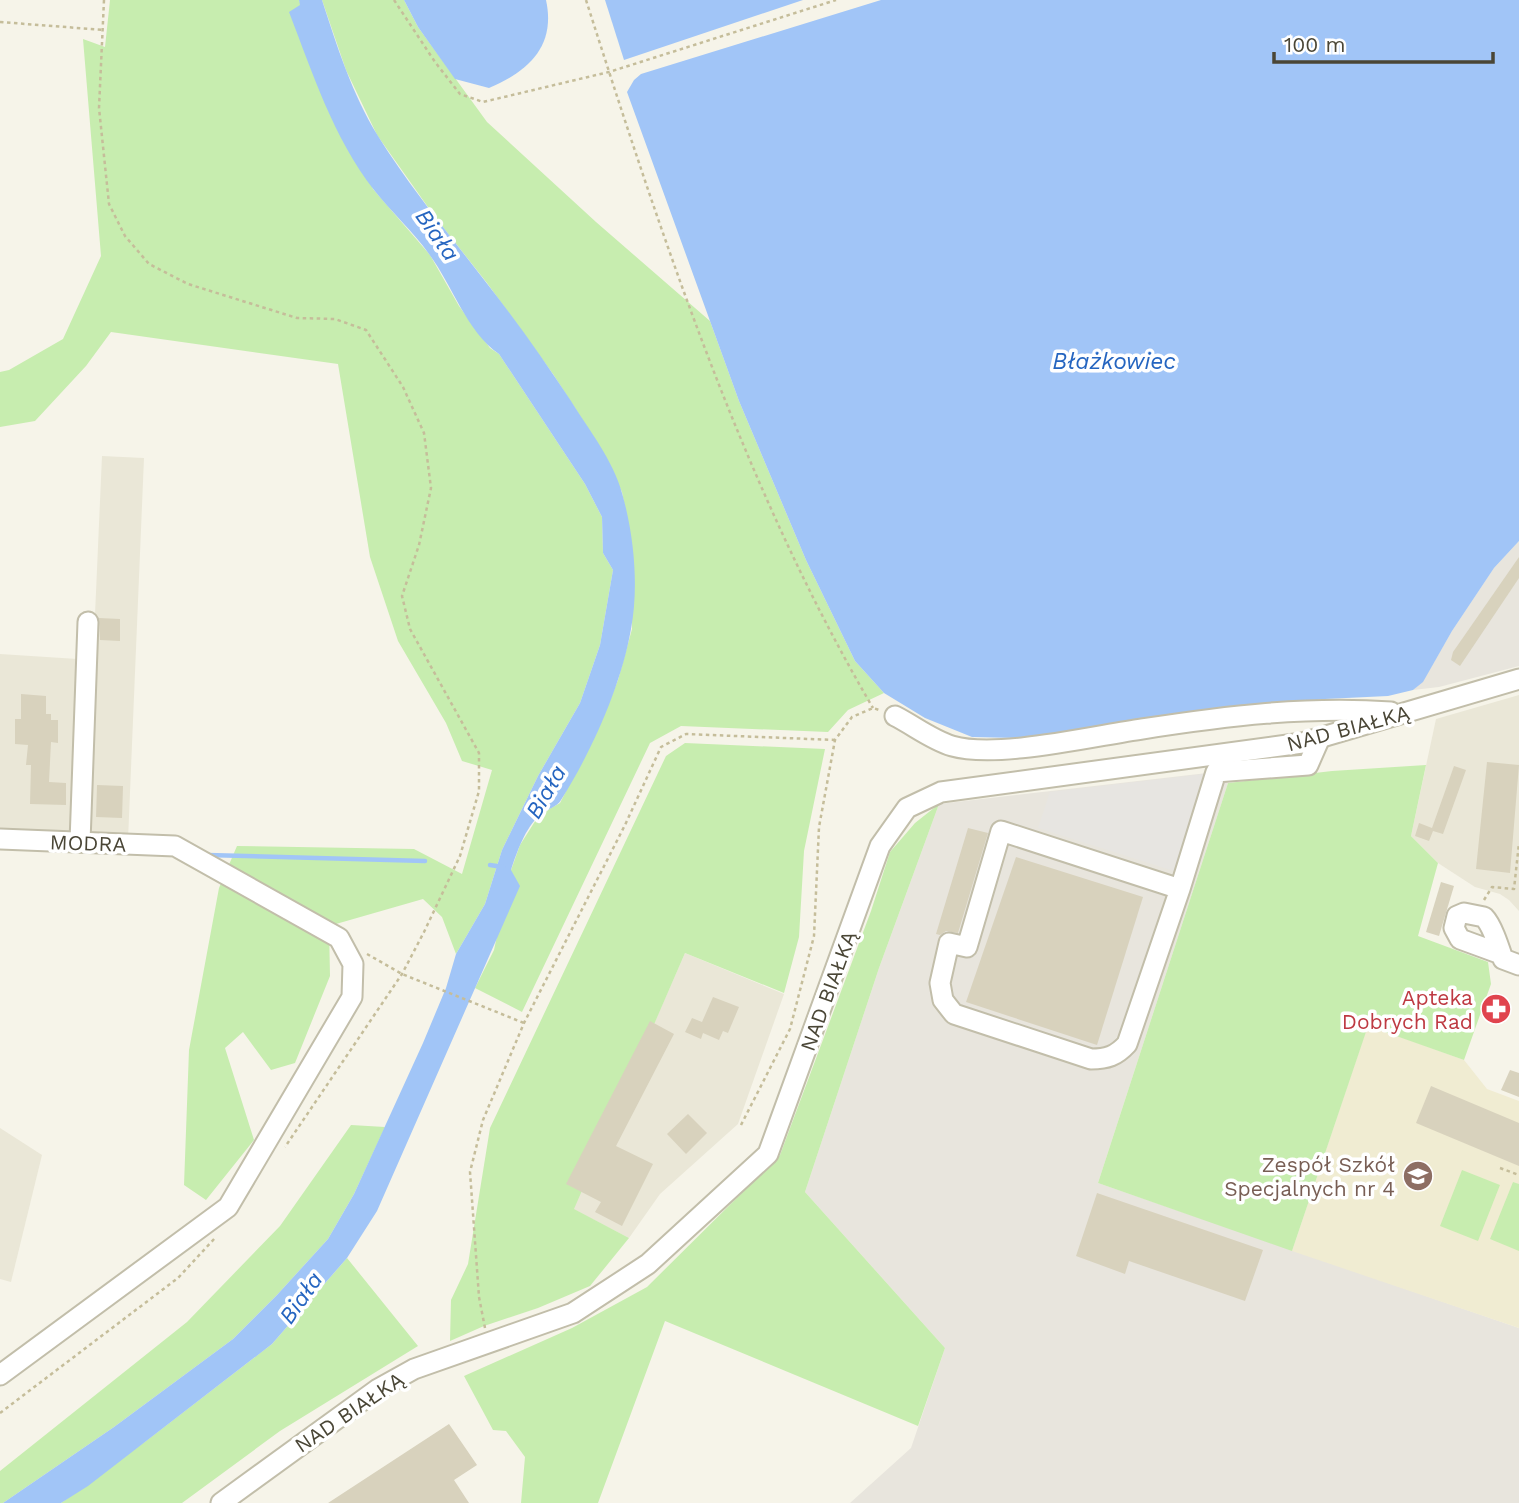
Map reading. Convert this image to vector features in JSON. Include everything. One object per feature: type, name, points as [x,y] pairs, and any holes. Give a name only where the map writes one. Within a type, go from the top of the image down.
[{"type":"street","points":[[79,842],[88,622]]},
{"type":"street","name":"NAD BIAŁKĄ","points":[[221,1503],[390,1382],[414,1369],[573,1313],[649,1264],[768,1154],[880,846],[908,808],[941,792],[1319,740],[1519,679]]},
{"type":"street","points":[[895,716],[951,746],[982,749],[1026,747],[1274,711],[1351,709],[1403,713]]},
{"type":"street","points":[[1180,889],[1001,831],[967,947],[949,943],[940,983],[943,1000],[954,1014],[1091,1059],[1106,1059],[1118,1054],[1127,1044],[1180,889],[1216,772],[1308,765],[1319,740]]},
{"type":"street","name":"MODRA","points":[[0,839],[175,846],[340,938]]},
{"type":"street","points":[[1501,954],[1465,943],[1454,928],[1457,915],[1476,914],[1488,922],[1501,954],[1503,959],[1519,965]]},
{"type":"street","points":[[0,1375],[228,1208],[352,997],[353,964],[340,938]]},
{"type":"path","points":[[104,0],[99,108],[109,204],[125,236],[149,264],[188,284],[297,317],[335,319],[366,330],[403,387],[424,433],[431,488],[419,545],[402,596],[410,629],[480,753],[479,791],[460,856],[402,974]]},
{"type":"path","points":[[394,0],[460,94],[483,102],[609,72],[836,0]]},
{"type":"path","points":[[586,0],[682,291],[759,480],[839,650],[873,708],[895,716]]},
{"type":"path","points":[[0,22],[104,30]]},
{"type":"path","points":[[741,1125],[790,1030],[814,936],[820,827],[835,740],[852,717],[873,708]]},
{"type":"path","points":[[486,1334],[479,1297],[470,1172],[483,1120],[524,1023],[625,825],[661,747],[685,734],[835,740]]},
{"type":"path","points":[[1476,914],[1492,885],[1514,889],[1519,843]]},
{"type":"path","points":[[340,938],[402,974],[524,1023]]},
{"type":"path","points":[[1500,1168],[1519,1175]]},
{"type":"shaded area","points":[[102,456],[144,458],[128,840],[0,836],[0,654],[93,660]]},
{"type":"shaded area","points":[[1519,541],[1519,666],[1439,687],[1413,690],[1423,681],[1494,568]]},
{"type":"shaded area","points":[[1519,695],[1519,911],[1500,894],[1475,887],[1438,863],[1411,836],[1436,719]]},
{"type":"shaded area","points":[[1216,772],[1228,783],[1098,1183],[1519,1328],[1519,1503],[850,1503],[911,1448],[945,1348],[805,1192],[879,968],[939,804]]},
{"type":"shaded area","points":[[1205,774],[1177,872],[1038,828],[1050,792]]},
{"type":"shaded area","points":[[685,953],[784,994],[738,1124],[660,1194],[629,1238],[573,1209]]},
{"type":"shaded area","name":"Zespół Szkół Specjalnych nr 4","points":[[1368,1025],[1464,1060],[1487,1089],[1519,1101],[1519,1328],[1292,1251]]},
{"type":"shaded area","points":[[0,1128],[42,1155],[11,1282],[0,1279]]},
{"type":"green space","points":[[110,0],[299,0],[373,189],[430,255],[459,306],[490,348],[499,354],[585,484],[602,517],[603,553],[613,570],[600,645],[580,703],[538,776],[502,850],[485,904],[456,954],[442,917],[423,899],[329,926],[330,976],[295,1063],[271,1070],[243,1032],[225,1048],[254,1140],[206,1200],[184,1185],[189,1050],[219,888],[237,846],[414,849],[462,874],[492,770],[462,761],[446,723],[398,641],[370,557],[338,364],[111,332],[86,366],[35,421],[0,427],[0,372],[9,370],[63,339],[101,256],[83,39],[105,47]]},
{"type":"green space","points":[[322,0],[404,0],[418,27],[487,122],[710,321],[739,401],[806,560],[855,661],[884,693],[848,710],[828,732],[681,726],[650,743],[522,1012],[475,988],[494,950],[511,870],[520,845],[539,815],[560,803],[602,720],[618,680],[632,629],[632,546],[622,492],[600,447],[553,374],[377,135],[346,70]]},
{"type":"green space","points":[[685,743],[825,749],[804,851],[799,937],[784,993],[685,953],[574,1209],[629,1238],[590,1286],[450,1341],[451,1300],[468,1264],[490,1128],[666,756]]},
{"type":"green space","points":[[1426,765],[1411,836],[1438,863],[1418,936],[1488,962],[1491,984],[1464,1060],[1368,1026],[1292,1251],[1098,1183],[1228,783],[1332,771]]},
{"type":"green space","points":[[939,804],[879,968],[805,1192],[945,1348],[918,1426],[665,1321],[598,1503],[521,1503],[525,1457],[506,1431],[493,1430],[464,1376],[572,1328],[647,1287],[780,1155],[871,911],[890,852],[915,823]]},
{"type":"green space","points":[[351,1125],[385,1127],[354,1194],[328,1239],[277,1295],[233,1339],[114,1427],[0,1503],[0,1471],[187,1322],[280,1226]]},
{"type":"green space","points":[[1462,1170],[1500,1185],[1478,1241],[1440,1226]]},
{"type":"green space","points":[[1513,1182],[1519,1184],[1519,1251],[1490,1239]]},
{"type":"green space","points":[[347,1258],[418,1346],[280,1431],[182,1503],[61,1503],[272,1344]]},
{"type":"water","name":"Biała","points":[[299,0],[322,0],[353,87],[378,136],[416,192],[529,340],[607,457],[622,493],[630,526],[635,578],[631,629],[613,695],[584,761],[559,802],[535,820],[522,841],[511,870],[520,886],[377,1211],[347,1258],[272,1344],[88,1486],[61,1503],[3,1503],[114,1427],[233,1339],[328,1239],[354,1194],[423,1043],[446,988],[456,954],[485,904],[502,850],[538,776],[580,703],[600,645],[613,570],[603,553],[602,517],[585,484],[499,354],[469,321],[429,254],[374,190],[347,149],[325,104],[289,12],[300,5]]},
{"type":"water","points":[[404,0],[546,0],[547,31],[543,44],[527,65],[489,88],[455,79],[418,27]]},
{"type":"water","points":[[605,0],[803,0],[624,60]]},
{"type":"water","name":"Błażkowiec","points":[[881,0],[1519,0],[1519,541],[1494,568],[1452,631],[1423,682],[1413,690],[1388,696],[1325,699],[1017,738],[972,737],[925,718],[884,693],[855,661],[806,560],[739,401],[627,92],[641,74]]},
{"type":"building","points":[[1519,557],[1519,578],[1460,666],[1451,660],[1453,652]]},
{"type":"building","points":[[99,618],[120,619],[120,641],[100,640]]},
{"type":"building","points":[[21,694],[46,696],[46,714],[51,714],[51,720],[58,720],[58,743],[51,742],[49,782],[66,783],[66,805],[30,804],[31,765],[26,765],[28,745],[15,744],[15,719],[21,719]]},
{"type":"building","points":[[1487,762],[1519,765],[1510,873],[1476,869]]},
{"type":"building","points":[[1454,766],[1466,770],[1443,834],[1433,831],[1429,841],[1415,836],[1419,823],[1432,828]]},
{"type":"building","points":[[97,785],[123,786],[122,818],[96,817]]},
{"type":"building","points":[[968,828],[988,833],[958,933],[946,931],[940,935],[936,934]]},
{"type":"building","points":[[1016,857],[1143,897],[1097,1045],[966,1002]]},
{"type":"building","points":[[1441,882],[1454,886],[1439,936],[1426,932]]},
{"type":"building","name":"Apteka Dobrych Rad","points":[[1489,995],[1511,1003],[1504,1023],[1481,1015]]},
{"type":"building","points":[[713,997],[739,1007],[728,1033],[723,1031],[719,1040],[703,1033],[701,1039],[685,1032],[692,1018],[702,1022]]},
{"type":"building","points":[[650,1021],[674,1034],[616,1146],[653,1164],[622,1226],[595,1212],[601,1202],[566,1184]]},
{"type":"building","points":[[1510,1070],[1519,1073],[1519,1097],[1501,1090]]},
{"type":"building","points":[[1431,1086],[1519,1123],[1519,1166],[1416,1123]]},
{"type":"building","points":[[688,1114],[707,1133],[686,1154],[667,1134]]},
{"type":"building","points":[[1097,1193],[1263,1250],[1245,1301],[1129,1261],[1125,1274],[1076,1256]]},
{"type":"building","points":[[449,1424],[477,1465],[454,1480],[469,1503],[328,1503]]},
{"type":"waterway","points":[[207,855],[425,861]]},
{"type":"waterway","points":[[490,865],[503,867]]},
{"type":"place","name":"Apteka Dobrych Rad","points":[[1496,1009]]},
{"type":"place","name":"Zespół Szkół Specjalnych nr 4","points":[[1418,1176]]}]
